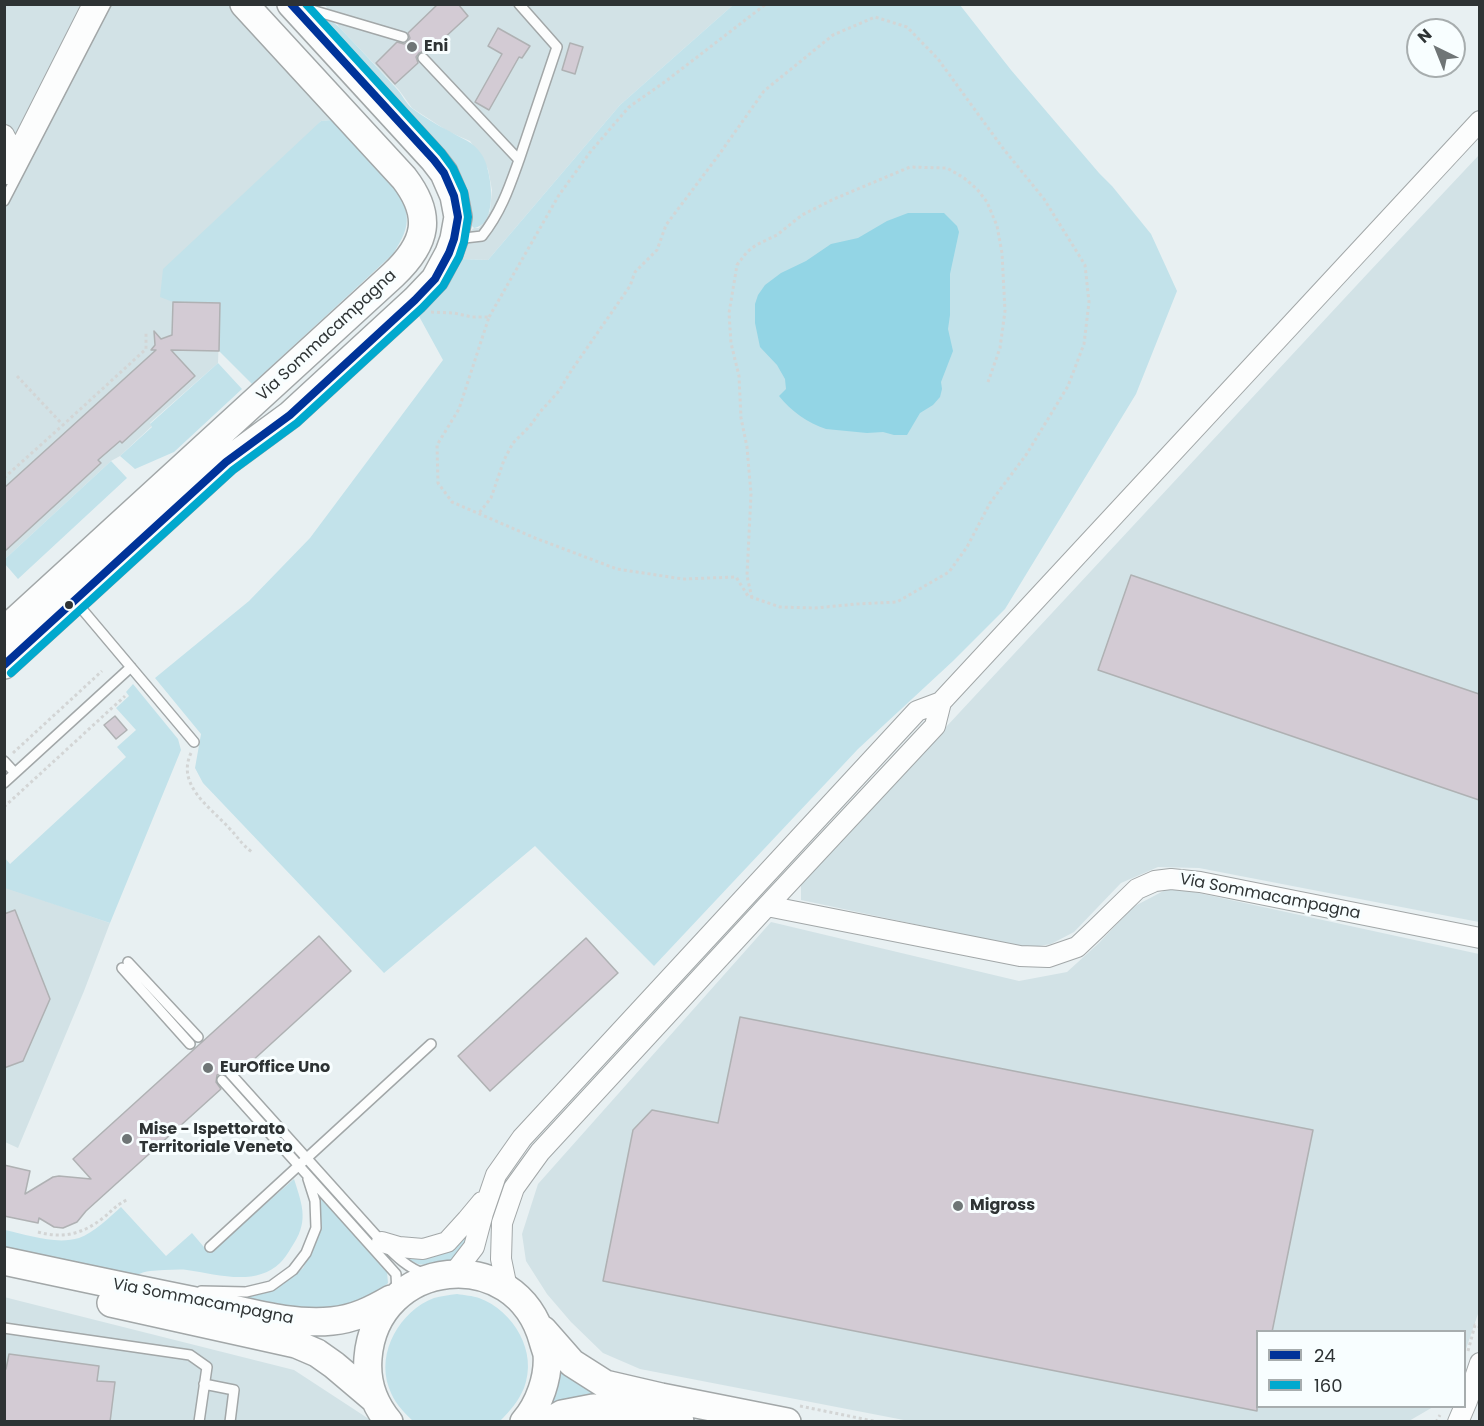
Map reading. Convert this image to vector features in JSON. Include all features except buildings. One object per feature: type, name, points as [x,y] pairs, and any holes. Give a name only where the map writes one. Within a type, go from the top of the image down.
[{"type":"street","points":[[5,159],[93,4]]},
{"type":"street","name":"Via Sommacampagna","points":[[4,631],[405,263],[414,252],[421,234],[421,208],[412,188],[244,4]]},
{"type":"street","points":[[280,4],[292,24],[335,73],[336,84],[328,95]]},
{"type":"street","name":"Via Sommacampagna","points":[[4,664],[226,462],[290,415],[415,300],[435,279],[449,253],[458,217],[454,196],[444,173],[293,4]]},
{"type":"street","points":[[447,1274],[474,1247],[496,1175],[538,1120],[917,711],[941,702],[1479,121]]},
{"type":"street","points":[[507,1288],[501,1259],[502,1223],[514,1188],[540,1152],[935,726],[941,702]]},
{"type":"street","name":"Via Sommacampagna","points":[[767,906],[1020,956],[1048,957],[1077,947],[1137,889],[1155,881],[1171,879],[1200,882],[1479,938]]},
{"type":"street","points":[[382,1242],[399,1247],[423,1249],[447,1242],[490,1190]]},
{"type":"street","name":"Via Sommacampagna","points":[[4,1261],[304,1322],[332,1321],[368,1313],[417,1283],[447,1274]]},
{"type":"street","points":[[447,1274],[473,1274],[507,1288],[526,1305],[539,1326],[572,1363],[605,1384],[661,1397],[792,1413]]},
{"type":"street","name":"Via Sommacampagna","points":[[4,1280],[296,1344],[317,1353],[334,1365],[373,1398],[389,1422]]},
{"type":"street","name":"Via Sommacampagna","points":[[373,1398],[367,1371],[369,1343],[379,1317],[397,1296]]},
{"type":"street","points":[[524,1422],[532,1413],[544,1386],[547,1355],[539,1326]]},
{"type":"street","points":[[1466,1403],[1479,1362]]},
{"type":"street","points":[[548,1422],[562,1414],[593,1408],[680,1422]]},
{"type":"street","points":[[1458,1422],[1464,1408]]},
{"type":"lane","points":[[4,201],[106,4]]},
{"type":"lane","points":[[293,4],[403,37]]},
{"type":"lane","points":[[454,239],[482,236],[506,199],[557,47],[519,4]]},
{"type":"lane","points":[[423,58],[519,160]]},
{"type":"lane","points":[[75,600],[194,742]]},
{"type":"lane","points":[[4,783],[131,667]]},
{"type":"lane","points":[[8,758],[15,773]]},
{"type":"lane","points":[[125,965],[194,1040]]},
{"type":"lane","points":[[210,1247],[431,1044]]},
{"type":"lane","points":[[226,1077],[303,1162],[402,1262],[428,1275],[447,1274]]},
{"type":"lane","points":[[150,1292],[246,1292],[271,1286],[293,1270],[306,1253],[316,1228],[315,1201],[303,1162]]},
{"type":"lane","points":[[307,1173],[396,1274],[397,1296]]},
{"type":"lane","points":[[4,1328],[190,1354],[207,1367],[199,1422]]},
{"type":"lane","points":[[204,1384],[234,1390],[230,1422]]},
{"type":"path","points":[[479,513],[491,498],[496,478],[513,443],[559,391],[630,286],[635,272],[657,250],[666,225],[764,91],[833,34],[874,17],[907,27],[938,59],[1002,147],[1044,199],[1084,265],[1089,302],[1084,344],[1068,386],[1026,454],[990,503],[968,547],[949,572],[897,602],[814,608],[780,607],[748,596],[736,578],[683,579],[617,569],[535,538],[452,502],[438,483],[437,445],[459,409],[489,317],[559,195],[591,151],[629,107],[766,4]]},
{"type":"path","points":[[752,598],[747,576],[751,494],[747,447],[741,418],[739,376],[731,343],[729,313],[737,265],[747,252],[777,234],[802,215],[910,167],[947,168],[977,189],[987,202],[997,226],[1002,253],[1005,311],[1000,348],[988,382]]},
{"type":"path","points":[[415,300],[428,312],[454,312],[472,317],[489,317]]},
{"type":"path","points":[[4,478],[146,349],[146,331]]},
{"type":"path","points":[[17,376],[63,425]]},
{"type":"path","points":[[8,758],[102,671]]},
{"type":"path","points":[[4,807],[125,696]]},
{"type":"path","points":[[194,742],[186,768],[194,790],[231,829],[242,846],[252,852]]},
{"type":"path","points":[[38,1232],[50,1236],[78,1233],[90,1228],[119,1203],[129,1199]]},
{"type":"path","points":[[1466,1354],[1475,1325],[1479,1327]]},
{"type":"path","points":[[792,1413],[878,1422]]},
{"type":"shaded area","points":[[5,5],[228,5],[332,120],[321,121],[173,302],[220,303],[218,363],[150,423],[152,426],[120,456],[111,461],[5,559]]},
{"type":"shaded area","points":[[325,5],[733,5],[620,105],[488,260],[459,259],[464,237],[474,228],[479,228],[490,211],[492,190],[488,169],[470,141],[449,132],[412,108],[399,90],[339,27]]},
{"type":"shaded area","points":[[733,5],[960,5],[1011,70],[1151,234],[1177,291],[1136,394],[1005,609],[858,749],[654,966],[535,846],[384,973],[203,783],[195,768],[201,734],[155,678],[249,601],[310,538],[443,360],[415,309],[459,259],[488,260],[620,105]]},
{"type":"shaded area","points":[[328,18],[339,27],[411,107],[479,150],[486,162],[491,196],[490,208],[482,225],[474,228],[472,226],[322,21]]},
{"type":"shaded area","points":[[332,120],[399,193],[406,210],[405,231],[393,254],[252,384],[219,351],[220,303],[173,302],[160,297],[163,269],[321,121]]},
{"type":"shaded area","points":[[1479,155],[1479,922],[1199,868],[1158,867],[1121,883],[1074,932],[1051,944],[1027,948],[801,900],[801,883]]},
{"type":"shaded area","points":[[218,363],[242,389],[174,452],[135,469],[120,456],[152,427],[150,424]]},
{"type":"shaded area","points":[[111,461],[127,478],[18,579],[5,564],[5,559]]},
{"type":"shaded area","points":[[133,684],[178,739],[181,750],[110,923],[5,888],[5,858],[10,864],[126,757],[117,747],[136,730],[116,708],[129,696],[126,692]]},
{"type":"shaded area","points":[[5,887],[110,923],[18,1148],[5,1142]]},
{"type":"shaded area","points":[[1171,887],[1479,954],[1480,1308],[1466,1349],[1466,1330],[1256,1330],[1256,1408],[1431,1408],[1409,1421],[909,1421],[640,1369],[603,1353],[571,1322],[547,1294],[526,1261],[522,1234],[538,1184],[771,922],[1019,981],[1067,972],[1133,907]]},
{"type":"shaded area","points":[[294,1179],[303,1214],[297,1239],[281,1261],[259,1275],[235,1277],[179,1270],[150,1271],[137,1275],[5,1247],[5,1230],[42,1238],[70,1240],[90,1232],[121,1207],[166,1256],[192,1233],[209,1253]]},
{"type":"shaded area","points":[[317,1192],[387,1272],[388,1283],[370,1296],[352,1304],[333,1308],[295,1307],[235,1295],[258,1295],[280,1286],[303,1268],[313,1248],[321,1220]]},
{"type":"shaded area","points":[[473,1221],[465,1250],[457,1259],[440,1263],[418,1264],[398,1252]]},
{"type":"shaded area","points":[[457,1294],[477,1297],[492,1304],[503,1312],[520,1334],[528,1361],[528,1374],[524,1388],[514,1406],[500,1421],[413,1421],[393,1398],[389,1388],[386,1361],[389,1347],[394,1334],[411,1312],[434,1298]]},
{"type":"shaded area","points":[[4,1297],[294,1370],[372,1421],[5,1421]]},
{"type":"shaded area","points":[[551,1362],[618,1400],[549,1408]]},
{"type":"water","points":[[908,213],[944,213],[957,226],[959,232],[950,274],[948,329],[953,351],[941,382],[940,397],[933,405],[920,413],[907,435],[826,429],[806,420],[779,396],[786,389],[785,379],[777,365],[760,347],[755,323],[755,304],[758,295],[765,285],[781,273],[806,261],[831,244],[858,238],[887,221]]},
{"type":"transit line","name":"24","points":[[4,665],[226,462],[290,415],[415,300],[435,279],[449,253],[458,217],[454,196],[444,173],[291,4]]},
{"type":"transit line","name":"160","points":[[11,673],[233,470],[297,423],[422,308],[443,286],[459,257],[468,217],[464,192],[453,168],[442,153],[306,4]]},
{"type":"place","name":"Eni","points":[[412,47]]},
{"type":"place","name":"EurOffice Uno","points":[[208,1068]]},
{"type":"place","name":"Mise - Ispettorato Territoriale Veneto","points":[[127,1139]]},
{"type":"place","name":"Migross","points":[[958,1206]]}]
